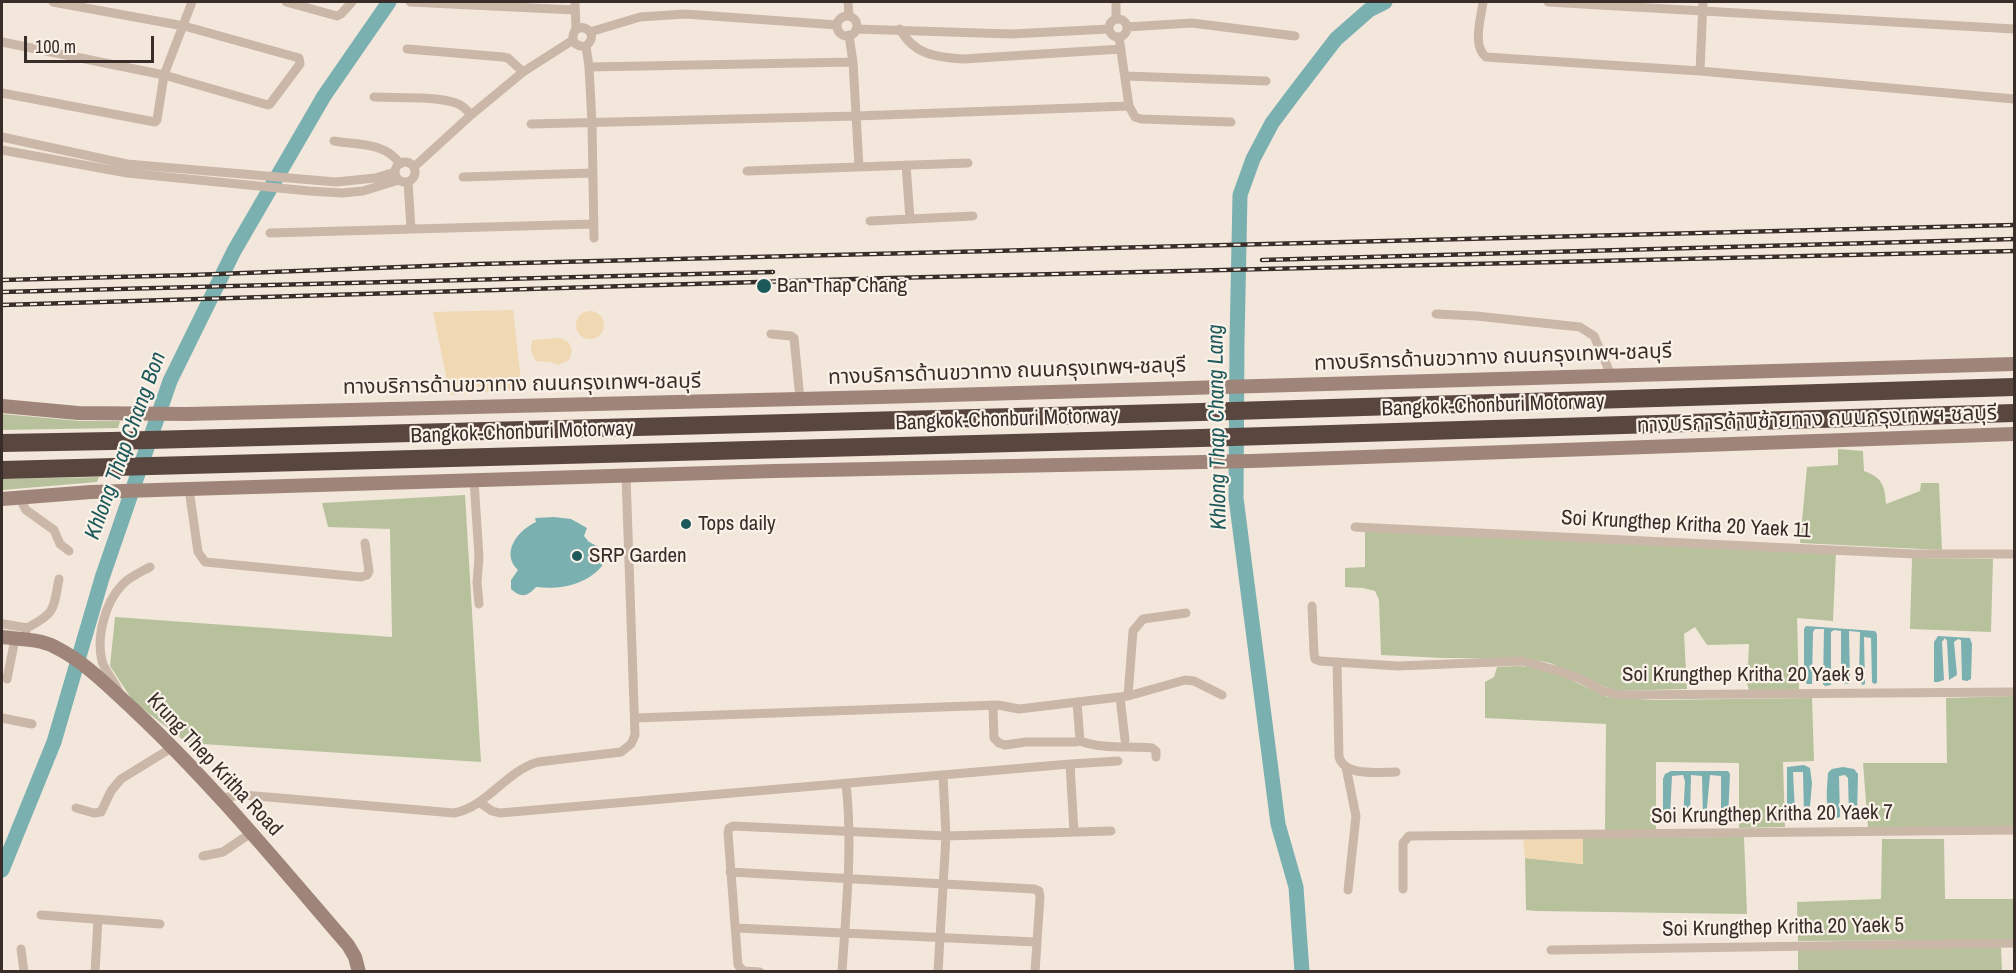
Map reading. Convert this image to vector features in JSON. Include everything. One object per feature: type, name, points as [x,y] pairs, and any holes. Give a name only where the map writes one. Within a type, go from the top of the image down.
[{"type":"highway","name":"Bangkok-Chonburi Motorway","points":[[2,442],[1201,412],[2014,387]]},
{"type":"highway","name":"Bangkok-Chonburi Motorway","points":[[2,470],[1200,438],[2014,413]]},
{"type":"main road","name":"ทางบริการด้านขวาทาง ถนนกรุงเทพฯ-ชลบุรี","points":[[2,406],[68,413],[187,414],[2014,364]]},
{"type":"main road","name":"ทางบริการด้านซ้ายทาง ถนนกรุงเทพฯ-ชลบุรี","points":[[2,499],[91,492],[1115,463],[1199,463],[2014,434]]},
{"type":"main road","name":"Krung Thep Kritha Road","points":[[14,633],[54,646],[97,675],[173,747],[222,798],[348,945],[355,957],[359,972]]},
{"type":"street","points":[[2,42],[164,75],[268,105],[300,64],[299,58],[184,26],[53,2]]},
{"type":"street","points":[[2,93],[155,122],[164,75],[192,2]]},
{"type":"street","points":[[286,2],[337,16],[352,2]]},
{"type":"street","points":[[411,2],[575,6],[576,30]]},
{"type":"street","points":[[848,2],[849,16],[856,22],[852,32],[860,167]]},
{"type":"street","points":[[1116,2],[1116,19]]},
{"type":"street","points":[[1483,2],[1478,44],[1480,52],[1486,57],[1700,71],[2014,99]]},
{"type":"street","points":[[1548,2],[1703,6],[2014,29]]},
{"type":"street","points":[[1700,71],[1703,6]]},
{"type":"street","points":[[590,32],[640,17],[685,14],[837,26]]},
{"type":"street","points":[[849,16],[842,17],[837,26],[839,32],[900,29],[1011,34],[1109,29]]},
{"type":"street","points":[[1116,19],[1123,21],[1126,27],[1125,33],[1119,37],[1112,35],[1109,29],[1111,23],[1116,19]]},
{"type":"street","points":[[1126,27],[1192,23],[1295,36]]},
{"type":"street","points":[[581,27],[590,32],[592,37],[586,46],[576,44],[573,40],[576,30],[581,27]]},
{"type":"street","points":[[900,29],[906,41],[915,48],[932,55],[949,58],[1121,49]]},
{"type":"street","points":[[1119,37],[1129,106],[1135,117],[1231,122]]},
{"type":"street","points":[[414,167],[523,72],[573,40]]},
{"type":"street","points":[[586,46],[592,123],[594,238]]},
{"type":"street","points":[[407,49],[503,57],[508,58],[523,72]]},
{"type":"street","points":[[589,67],[853,62]]},
{"type":"street","points":[[1125,76],[1266,81]]},
{"type":"street","points":[[374,97],[457,103],[471,115]]},
{"type":"street","points":[[531,124],[1129,106]]},
{"type":"street","points":[[2,136],[149,171],[291,190],[342,193],[363,191],[400,174],[405,162],[414,167],[416,173],[413,179],[400,174],[336,182],[226,171],[149,171],[127,173],[2,150]]},
{"type":"street","points":[[334,141],[381,148],[390,152],[400,174],[411,229]]},
{"type":"street","points":[[747,171],[968,163]]},
{"type":"street","points":[[906,165],[910,219]]},
{"type":"street","points":[[463,177],[592,173]]},
{"type":"street","points":[[309,191],[310,180]]},
{"type":"street","points":[[870,221],[973,216]]},
{"type":"street","points":[[270,233],[594,224]]},
{"type":"street","points":[[1436,314],[1580,327],[1594,336],[1611,375]]},
{"type":"street","points":[[771,334],[794,338],[800,399]]},
{"type":"street","points":[[222,798],[256,796],[454,813],[461,812],[479,802],[527,765],[621,752],[631,744],[635,735],[626,476]]},
{"type":"street","points":[[474,480],[479,557],[477,584],[479,604]]},
{"type":"street","points":[[189,489],[198,552],[205,562],[364,577],[369,571],[365,543]]},
{"type":"street","points":[[19,497],[26,510],[54,530],[60,544],[69,551]]},
{"type":"street","name":"Soi Krungthep Kritha 20 Yaek 11","points":[[1355,527],[1914,554],[2014,554]]},
{"type":"street","points":[[121,698],[102,659],[100,642],[102,629],[106,613],[122,584],[150,567]]},
{"type":"street","points":[[7,679],[14,633],[39,623],[44,616],[52,612],[59,579]]},
{"type":"street","name":"Soi Krungthep Kritha 20 Yaek 9","points":[[1311,606],[1315,659],[1320,661],[1398,666],[1522,661],[1559,671],[1603,691],[1619,694],[2014,692]]},
{"type":"street","points":[[1125,740],[1124,696],[1133,631],[1143,619],[1186,614]]},
{"type":"street","points":[[1337,663],[1341,763],[1359,771],[1396,772]]},
{"type":"street","points":[[635,718],[993,706],[1019,709],[1124,696],[1185,680],[1194,681],[1222,695]]},
{"type":"street","points":[[1077,702],[1080,741]]},
{"type":"street","points":[[993,706],[994,738],[1005,745],[1080,741],[1102,746],[1152,748],[1156,751],[1156,757]]},
{"type":"street","points":[[2,718],[32,724]]},
{"type":"street","points":[[76,808],[94,813],[101,812],[111,791],[121,779],[173,747]]},
{"type":"street","points":[[479,802],[492,811],[500,813],[1118,761]]},
{"type":"street","points":[[1070,764],[1074,832]]},
{"type":"street","points":[[1346,767],[1356,816],[1348,890]]},
{"type":"street","points":[[938,972],[945,836],[943,775]]},
{"type":"street","points":[[842,972],[849,879],[846,784]]},
{"type":"street","points":[[760,972],[740,969],[728,833],[729,828],[733,826],[945,836],[1111,831]]},
{"type":"street","name":"Soi Krungthep Kritha 20 Yaek 7","points":[[1403,889],[1403,843],[1409,836],[2014,830]]},
{"type":"street","points":[[203,856],[224,852],[251,833]]},
{"type":"street","points":[[730,872],[1034,889],[1039,891],[1040,897],[1035,972]]},
{"type":"street","points":[[41,915],[160,924]]},
{"type":"street","points":[[95,972],[98,919]]},
{"type":"street","points":[[736,928],[1036,942]]},
{"type":"street","name":"Soi Krungthep Kritha 20 Yaek 5","points":[[1551,951],[2014,943]]},
{"type":"street","points":[[21,949],[24,972]]},
{"type":"green space","points":[[2,414],[80,421],[120,421],[118,428],[2,430]]},
{"type":"green space","points":[[1838,449],[1863,451],[1864,471],[1879,479],[1885,492],[1886,504],[1920,491],[1921,483],[1939,483],[1942,550],[1800,543],[1807,467],[1838,465]]},
{"type":"green space","points":[[99,477],[97,482],[2,490],[2,479]]},
{"type":"green space","points":[[465,495],[481,762],[187,743],[133,701],[110,666],[115,617],[392,637],[390,529],[328,527],[322,503]]},
{"type":"green space","points":[[1365,530],[1836,552],[1833,621],[1797,618],[1799,690],[1749,690],[1747,684],[1749,644],[1707,645],[1695,627],[1684,634],[1687,689],[1615,691],[1550,663],[1523,658],[1381,655],[1379,600],[1375,591],[1345,587],[1345,568],[1365,567]]},
{"type":"green space","points":[[1912,558],[1993,559],[1991,632],[1910,629]]},
{"type":"green space","points":[[1497,667],[1540,668],[1607,697],[1653,700],[1812,698],[1814,761],[1783,762],[1785,827],[1739,828],[1739,763],[1656,762],[1656,830],[1605,830],[1606,724],[1485,718],[1485,682],[1494,677]]},
{"type":"green space","points":[[2014,696],[2014,826],[1868,828],[1863,763],[1947,763],[1946,698]]},
{"type":"green space","points":[[1744,837],[1747,914],[1526,910],[1525,858],[1583,864],[1583,838]]},
{"type":"green space","points":[[1882,839],[1944,839],[1945,899],[2014,899],[2014,940],[1798,941],[1797,902],[1881,899]]},
{"type":"green space","points":[[2001,947],[2002,971],[1798,971],[1798,949]]},
{"type":"sand","points":[[513,310],[522,389],[450,395],[433,312]]},
{"type":"sand","points":[[590,311],[600,315],[604,325],[600,335],[590,339],[580,335],[576,325],[580,315]]},
{"type":"sand","points":[[558,338],[566,340],[570,345],[572,352],[569,360],[558,365],[536,361],[531,346],[533,340]]},
{"type":"sand","points":[[1523,838],[1583,838],[1583,864],[1525,858]]},
{"type":"water","points":[[535,518],[571,519],[587,528],[584,536],[589,542],[601,548],[602,566],[588,578],[572,585],[554,588],[536,587],[530,593],[518,594],[511,589],[511,580],[518,570],[513,563],[511,549],[523,530],[536,522]]},
{"type":"water","points":[[1806,626],[1875,631],[1877,634],[1877,683],[1872,682],[1871,638],[1864,637],[1865,684],[1862,685],[1859,675],[1860,632],[1849,631],[1850,681],[1848,684],[1843,683],[1841,678],[1841,631],[1834,630],[1831,632],[1831,685],[1825,686],[1823,684],[1824,629],[1815,629],[1813,632],[1812,684],[1807,684],[1804,680],[1804,629]]},
{"type":"water","points":[[1938,636],[1970,638],[1972,644],[1971,679],[1962,680],[1961,640],[1958,639],[1954,642],[1957,675],[1949,680],[1945,638],[1942,642],[1944,680],[1934,682],[1934,642]]},
{"type":"water","points":[[1804,765],[1810,768],[1812,783],[1809,818],[1805,818],[1804,815],[1803,772],[1793,772],[1795,811],[1790,820],[1787,819],[1787,767]]},
{"type":"water","points":[[1843,767],[1854,769],[1858,774],[1857,818],[1852,819],[1849,816],[1848,778],[1845,775],[1839,776],[1840,817],[1834,819],[1828,812],[1828,773],[1832,769]]},
{"type":"water","points":[[1671,771],[1728,771],[1730,774],[1728,818],[1721,818],[1721,776],[1710,775],[1706,818],[1703,819],[1702,776],[1691,775],[1690,818],[1683,819],[1685,781],[1683,775],[1672,776],[1670,816],[1663,817],[1663,779],[1665,774]]},
{"type":"waterway","name":"Khlong Thap Chang Bon","points":[[2,870],[54,742],[102,578],[170,381],[234,251],[324,96],[389,2]]},
{"type":"waterway","name":"Khlong Thap Chang Lang","points":[[1302,972],[1296,887],[1278,824],[1236,498],[1240,195],[1253,159],[1272,123],[1296,91],[1336,39],[1369,10],[1385,2]]},
{"type":"railway","points":[[2,280],[480,264],[2014,225]]},
{"type":"railway","points":[[1262,260],[2014,239]]},
{"type":"railway","points":[[2,305],[890,278],[2014,251]]},
{"type":"railway","points":[[2,292],[773,272]]},
{"type":"place","name":"Ban Thap Chang","points":[[764,286]]},
{"type":"place","name":"Tops daily","points":[[686,524]]},
{"type":"place","name":"SRP Garden","points":[[577,556]]}]
